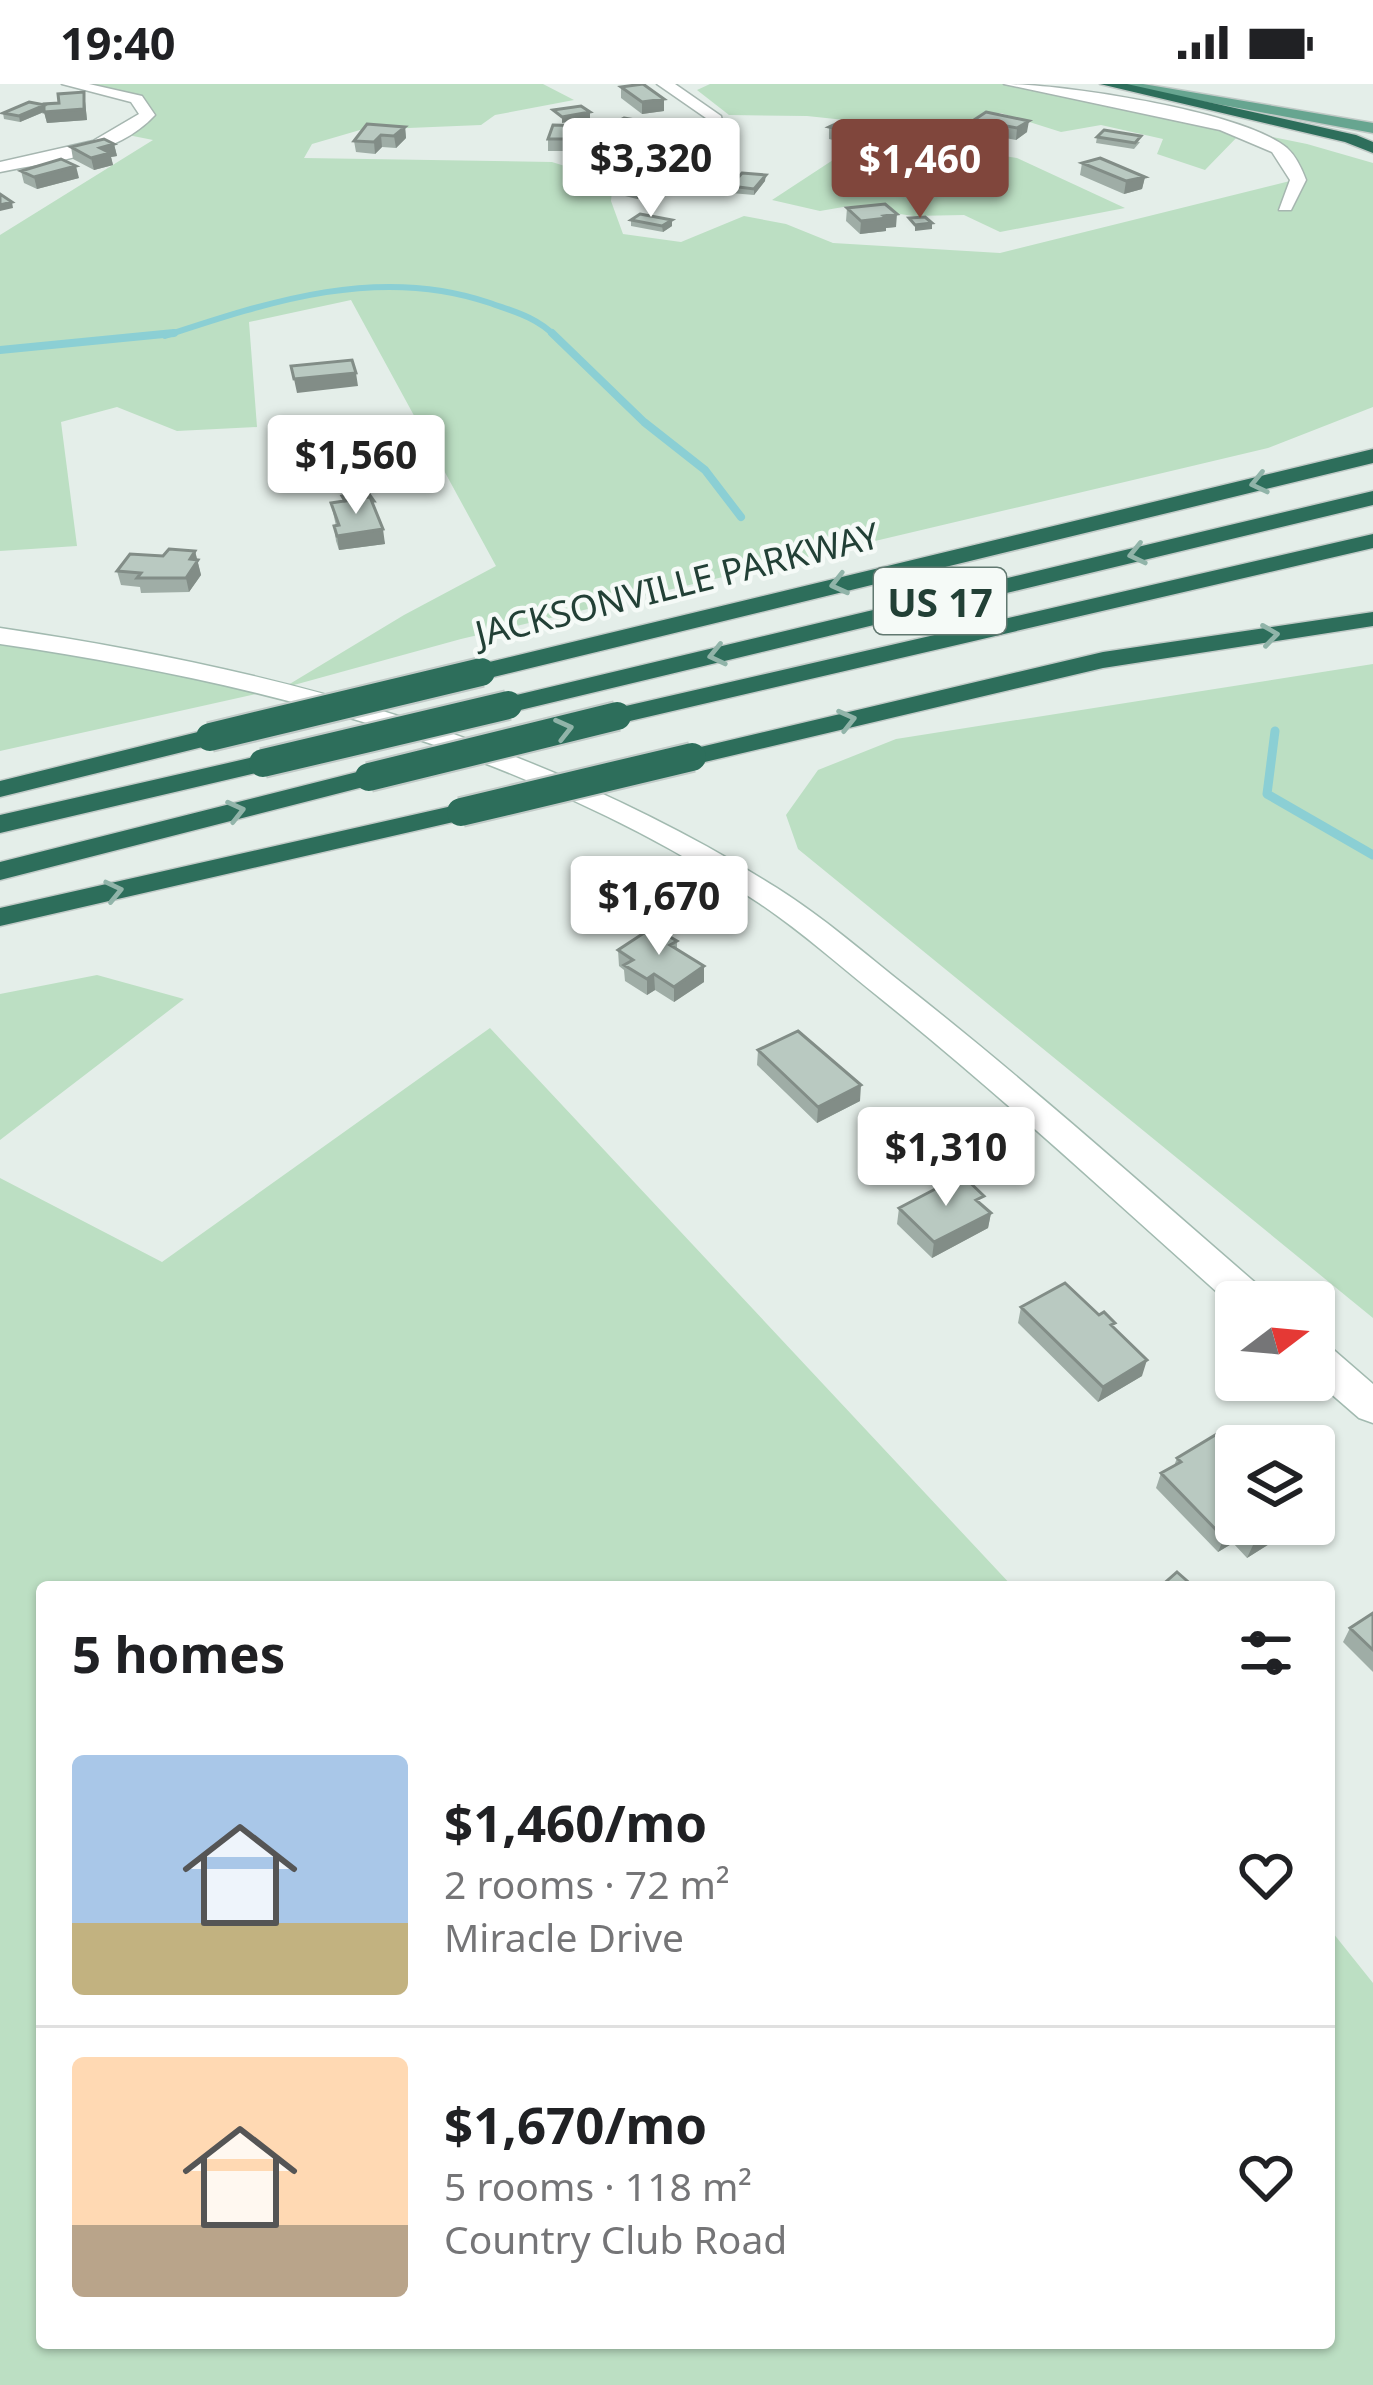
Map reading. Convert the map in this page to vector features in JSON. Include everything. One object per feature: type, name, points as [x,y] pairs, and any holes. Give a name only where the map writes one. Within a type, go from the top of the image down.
[{"type":"highway","points":[[1106,84],[1350,138],[1373,148]]},
{"type":"highway","name":"JACKSONVILLE PARKWAY","points":[[0,789],[1373,454]]},
{"type":"highway","name":"US 17","points":[[0,824],[1373,498]]},
{"type":"highway","name":"US 17","points":[[0,871],[616,716],[1373,541]]},
{"type":"highway","points":[[0,917],[1103,660],[1373,620]]},
{"type":"main road","points":[[1117,84],[1373,128]]},
{"type":"main road","points":[[1199,84],[1373,109]]},
{"type":"street","points":[[0,167],[123,134],[147,115],[137,100],[69,84]]},
{"type":"street","points":[[664,84],[717,118],[721,132],[706,172]]},
{"type":"street","points":[[1011,84],[1240,133],[1278,149],[1298,180],[1286,206]]},
{"type":"street","points":[[0,636],[118,651],[268,684],[440,733],[614,806],[769,896],[932,1022],[1228,1281]]},
{"type":"street","points":[[1335,1374],[1373,1407]]},
{"type":"green space","points":[[69,84],[543,84],[574,100],[495,115],[481,125],[360,130],[312,144],[304,158],[552,162],[613,181],[611,201],[623,234],[681,242],[744,216],[786,224],[833,243],[1000,253],[1298,179],[1278,149],[1241,133],[1205,170],[1157,154],[1163,139],[1101,125],[1061,132],[1001,113],[939,130],[807,116],[729,115],[697,90],[710,84],[1011,84],[1307,144],[1373,163],[1373,407],[1268,448],[461,639],[283,688],[496,566],[351,300],[249,322],[257,427],[177,431],[117,407],[61,422],[77,546],[0,551],[0,235],[153,140],[123,134],[147,115],[137,100]]},
{"type":"green space","points":[[952,148],[1017,158],[1125,208],[1000,232],[964,215],[913,216],[849,206],[820,211],[772,200],[833,160],[864,172]]},
{"type":"green space","points":[[0,636],[283,688],[0,751]]},
{"type":"green space","points":[[1373,664],[1373,1318],[1335,1287],[1335,1281],[1328,1281],[798,849],[786,815],[818,770],[896,739]]},
{"type":"green space","points":[[97,975],[184,999],[0,1140],[0,994]]},
{"type":"green space","points":[[490,1028],[1007,1581],[36,1581],[36,2349],[1335,2349],[1335,1936],[1373,1983],[1373,2385],[0,2385],[0,1178],[162,1262]]},
{"type":"building","points":[[643,84],[664,99],[642,102],[621,87]]},
{"type":"building","points":[[84,92],[84,109],[44,112],[44,104],[59,103],[58,94]]},
{"type":"building","points":[[29,102],[45,105],[19,116],[3,113]]},
{"type":"building","points":[[581,106],[590,112],[562,117],[553,110]]},
{"type":"building","points":[[986,112],[1029,121],[1017,128],[974,120]]},
{"type":"building","points":[[624,118],[647,122],[634,130],[611,125]]},
{"type":"building","points":[[842,121],[886,127],[868,136],[829,127]]},
{"type":"building","points":[[367,124],[405,127],[374,142],[354,141]]},
{"type":"building","points":[[678,124],[694,128],[686,131],[699,135],[688,140],[658,132]]},
{"type":"building","points":[[553,125],[586,126],[583,134],[571,134],[570,139],[548,139]]},
{"type":"building","points":[[1104,130],[1141,136],[1135,143],[1097,137]]},
{"type":"building","points":[[104,139],[114,144],[100,148],[110,153],[91,158],[71,147]]},
{"type":"building","points":[[1100,158],[1145,177],[1126,181],[1082,163]]},
{"type":"building","points":[[61,159],[76,166],[34,177],[21,171]]},
{"type":"building","points":[[742,173],[766,175],[754,189],[731,186]]},
{"type":"building","points":[[627,180],[652,185],[637,193],[612,187]]},
{"type":"building","points":[[885,204],[897,214],[861,221],[847,208]]},
{"type":"building","points":[[640,214],[672,220],[662,226],[631,220]]},
{"type":"building","points":[[925,217],[932,223],[915,225],[909,218]]},
{"type":"building","points":[[352,360],[356,373],[294,379],[291,366]]},
{"type":"building","points":[[367,491],[374,501],[370,497],[345,501],[342,496]]},
{"type":"building","points":[[370,497],[383,529],[337,536],[334,526],[339,525],[331,503]]},
{"type":"building","points":[[169,549],[195,551],[190,559],[198,560],[186,578],[137,578],[141,573],[117,571],[130,554],[163,556]]},
{"type":"building","points":[[653,927],[677,941],[670,945],[704,966],[674,987],[654,974],[647,979],[624,965],[633,960],[618,950]]},
{"type":"building","points":[[798,1031],[861,1085],[818,1107],[758,1050]]},
{"type":"building","points":[[962,1175],[984,1196],[976,1200],[991,1213],[934,1242],[899,1208]]},
{"type":"building","points":[[1065,1283],[1099,1315],[1104,1312],[1147,1360],[1103,1387],[1021,1307]]},
{"type":"building","points":[[1215,1435],[1215,1529],[1161,1473],[1181,1462],[1177,1458]]},
{"type":"building","points":[[1177,1572],[1187,1581],[1167,1581]]},
{"type":"building","points":[[1373,1613],[1373,1650],[1350,1628]]},
{"type":"waterway","points":[[165,336],[285,300],[326,292],[408,287],[490,303],[552,333]]},
{"type":"waterway","points":[[0,350],[174,333]]},
{"type":"waterway","points":[[552,333],[644,422],[705,470],[741,517]]},
{"type":"waterway","points":[[552,333],[555,336]]},
{"type":"waterway","points":[[1275,731],[1267,794],[1373,855]]}]
